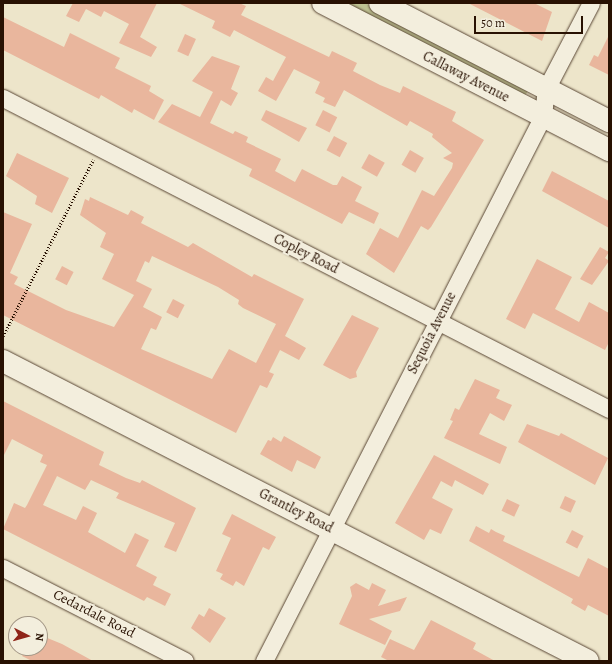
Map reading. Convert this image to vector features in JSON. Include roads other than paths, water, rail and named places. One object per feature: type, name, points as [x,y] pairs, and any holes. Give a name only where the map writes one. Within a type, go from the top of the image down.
[{"type":"street","name":"Callaway Avenue","points":[[323,3],[609,150]]},
{"type":"street","name":"Callaway Avenue","points":[[380,3],[609,121]]},
{"type":"street","name":"Sequoia Avenue","points":[[264,661],[543,116],[546,89],[591,3]]},
{"type":"street","name":"Copley Road","points":[[3,98],[609,409]]},
{"type":"street","name":"Grantley Road","points":[[3,361],[588,661]]},
{"type":"street","name":"Cedardale Road","points":[[3,568],[185,661]]}]
